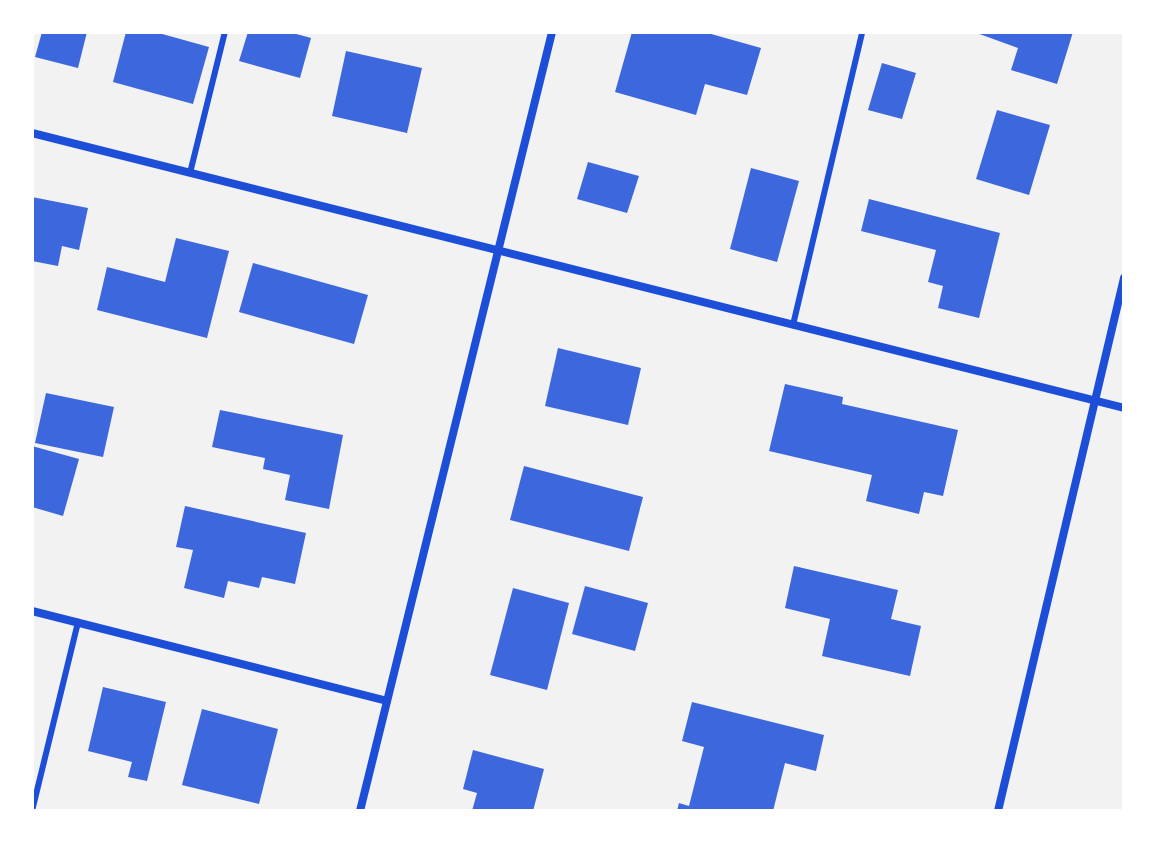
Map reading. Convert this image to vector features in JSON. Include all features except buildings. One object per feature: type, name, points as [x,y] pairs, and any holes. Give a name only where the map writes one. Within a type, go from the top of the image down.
[{"type":"street","points":[[360,811],[552,32]]},
{"type":"street","points":[[32,133],[1124,408]]},
{"type":"street","points":[[998,811],[1124,278]]},
{"type":"street","points":[[32,611],[387,701]]},
{"type":"lane","points":[[190,173],[225,32]]},
{"type":"lane","points":[[793,325],[862,32]]},
{"type":"lane","points":[[32,811],[78,622]]}]
